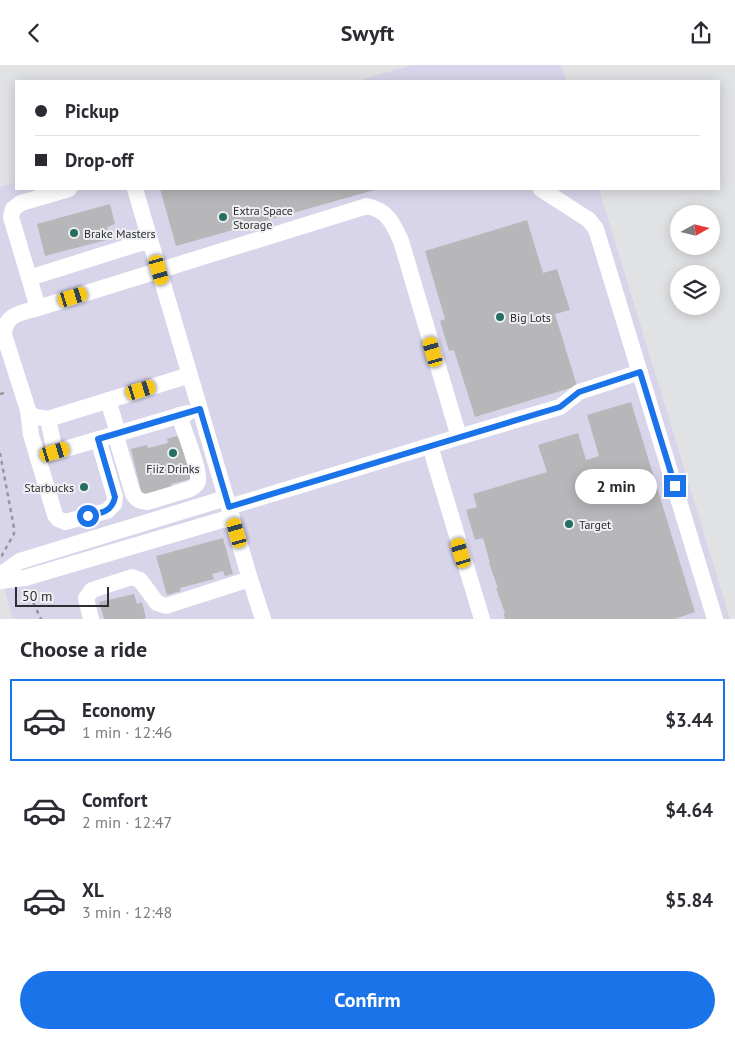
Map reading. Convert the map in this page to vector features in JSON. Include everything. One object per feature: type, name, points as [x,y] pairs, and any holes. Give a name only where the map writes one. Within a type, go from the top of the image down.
[{"type":"lane","points":[[38,308],[11,217],[13,209],[21,203],[66,190]]},
{"type":"lane","points":[[135,190],[263,619]]},
{"type":"lane","points":[[543,190],[589,220],[596,229],[715,619]]},
{"type":"lane","points":[[98,439],[115,497],[114,504],[107,511],[70,521],[58,519],[55,515],[31,435],[28,410],[4,335],[4,327],[7,320],[38,308],[367,206],[377,207],[388,215],[394,225],[459,437]]},
{"type":"lane","points":[[30,278],[150,240]]},
{"type":"lane","points":[[0,581],[25,578],[229,507],[560,407],[579,392],[640,372]]},
{"type":"lane","points":[[28,410],[32,416],[48,419],[190,375]]},
{"type":"lane","points":[[108,400],[118,433],[117,440],[133,494],[136,499],[147,502],[190,489],[198,482],[197,471],[179,415]]},
{"type":"lane","points":[[48,419],[55,452],[200,409]]},
{"type":"lane","points":[[430,446],[482,619]]},
{"type":"lane","points":[[0,575],[20,561],[229,507]]},
{"type":"lane","points":[[91,619],[86,598],[92,591],[132,577],[140,580],[157,603],[168,612],[250,579]]},
{"type":"path","points":[[0,394],[5,393]]},
{"type":"path","points":[[0,453],[14,528],[14,534],[2,555]]},
{"type":"path","points":[[20,591],[32,598],[41,619]]},
{"type":"shaded area","points":[[412,65],[561,65],[566,80],[360,80]]},
{"type":"shaded area","points":[[15,182],[15,190],[599,190],[730,619],[13,619],[0,574],[0,187]]},
{"type":"building","name":"Extra Space Storage","points":[[160,190],[374,190],[176,246]]},
{"type":"building","name":"Brake Masters","points":[[110,204],[115,224],[107,227],[110,239],[45,256],[37,224]]},
{"type":"building","name":"Big Lots","points":[[527,220],[543,273],[557,269],[570,310],[555,314],[577,386],[475,417],[454,350],[449,351],[440,321],[445,319],[425,251]]},
{"type":"building","name":"Target","points":[[631,402],[695,612],[675,619],[505,619],[505,613],[496,588],[498,588],[483,538],[475,540],[466,510],[477,507],[473,494],[547,472],[538,445],[578,433],[586,460],[599,456],[587,415]]},
{"type":"building","points":[[180,435],[191,479],[171,484],[172,487],[142,495],[131,449],[147,445],[148,448],[168,443],[167,439]]},
{"type":"building","points":[[223,538],[233,574],[225,576],[223,571],[212,574],[214,579],[180,588],[181,591],[167,595],[156,556]]},
{"type":"building","points":[[134,594],[137,604],[142,602],[146,618],[104,619],[99,602]]},
{"type":"place","name":"Extra Space Storage","points":[[223,217]]},
{"type":"place","name":"Brake Masters","points":[[74,233]]},
{"type":"place","name":"Big Lots","points":[[500,317]]},
{"type":"place","name":"Fiiz Drinks","points":[[173,453]]},
{"type":"place","name":"Starbucks","points":[[84,487]]},
{"type":"place","name":"Target","points":[[569,524]]},
{"type":"route","points":[[88,516],[107,511],[114,504],[115,497],[98,439],[200,409],[229,507],[542,413],[560,407],[579,392],[640,372],[675,486]]}]
